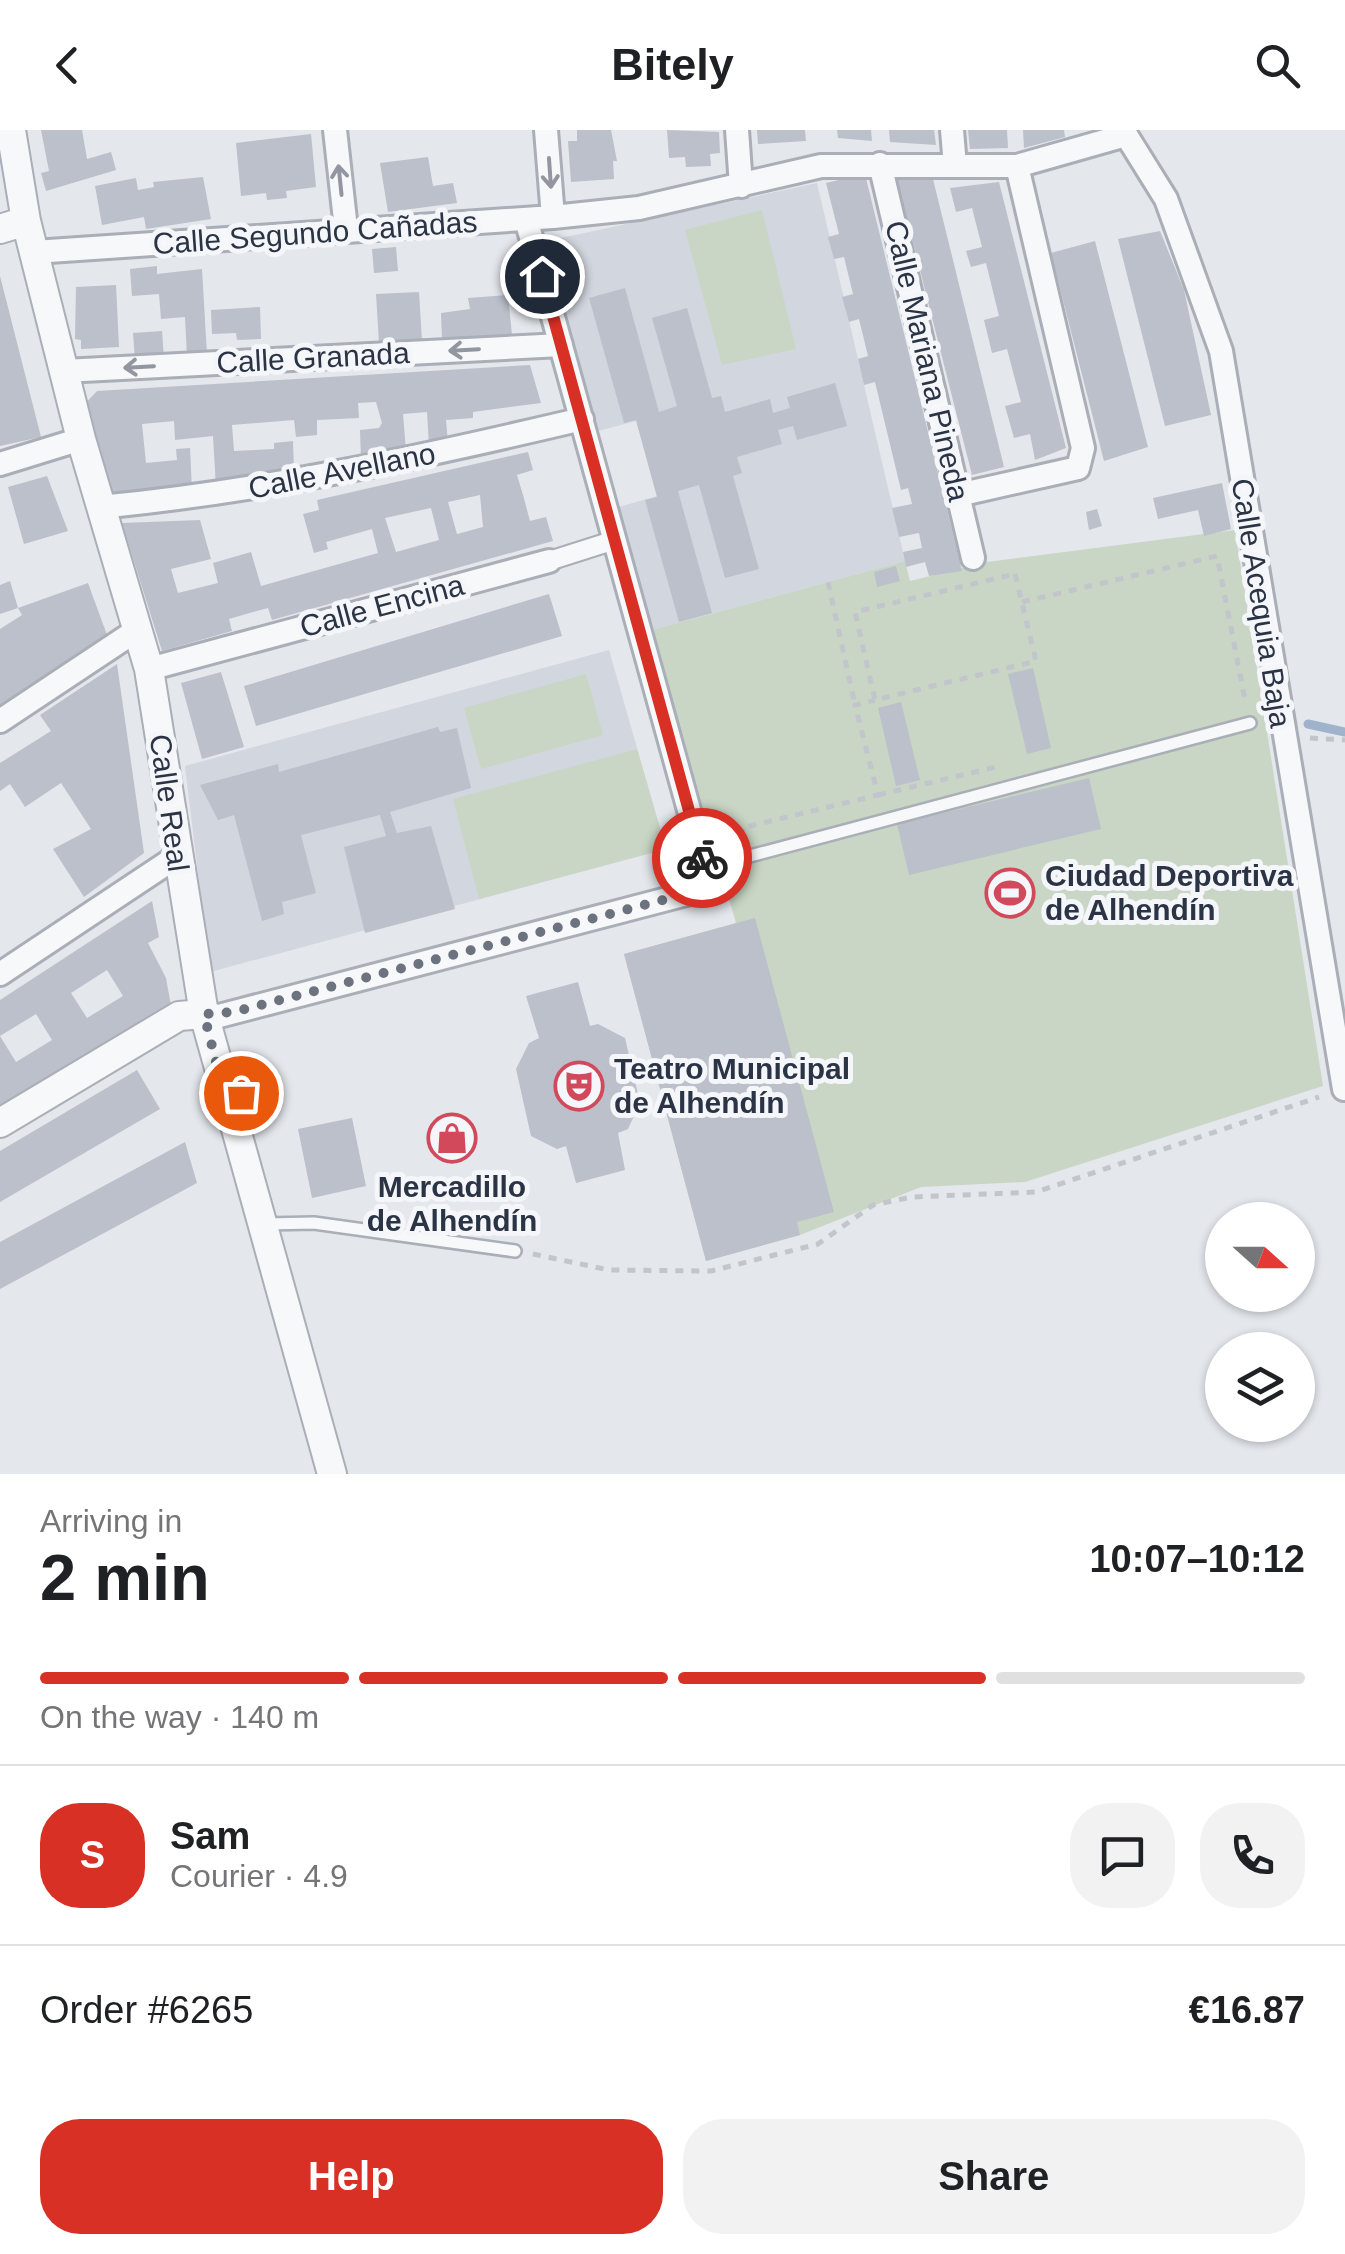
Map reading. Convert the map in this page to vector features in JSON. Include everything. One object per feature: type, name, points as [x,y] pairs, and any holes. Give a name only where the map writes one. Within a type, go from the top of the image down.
[{"type":"street","name":"Calle Real","points":[[11,130],[13,225],[34,252],[81,440],[149,668],[176,857],[204,1014],[332,1474]]},
{"type":"street","points":[[335,130],[346,229]]},
{"type":"street","points":[[546,130],[553,217]]},
{"type":"street","points":[[737,130],[742,186]]},
{"type":"street","points":[[952,130],[954,166]]},
{"type":"street","name":"Calle Segundo Cañadas","points":[[34,252],[639,208],[821,166],[1017,166],[1124,133]]},
{"type":"street","name":"Calle Acequia Baja","points":[[1124,133],[1166,200],[1221,352],[1344,1089]]},
{"type":"street","name":"Calle Mariana Pineda","points":[[880,164],[973,558]]},
{"type":"street","points":[[958,494],[1078,468],[1083,448],[1017,166]]},
{"type":"street","points":[[0,1123],[179,1016],[234,1012],[694,892],[705,868],[526,219]]},
{"type":"street","name":"Calle Granada","points":[[64,371],[561,346]]},
{"type":"street","name":"Calle Avellano","points":[[100,507],[193,498],[388,466],[582,419]]},
{"type":"street","points":[[0,464],[81,440]]},
{"type":"street","name":"Calle Encina","points":[[149,668],[615,540]]},
{"type":"street","points":[[0,721],[137,630]]},
{"type":"street","points":[[0,974],[176,857]]},
{"type":"lane","points":[[705,868],[1250,722]]},
{"type":"lane","points":[[225,1098],[265,1086]]},
{"type":"lane","points":[[261,1225],[278,1220],[314,1222],[515,1251]]},
{"type":"path","points":[[1022,602],[1217,556],[1250,722]]},
{"type":"path","points":[[855,705],[1036,662],[1016,574],[855,612],[875,700]]},
{"type":"path","points":[[750,856],[742,828],[878,795],[828,582]]},
{"type":"path","points":[[515,1251],[609,1270],[711,1270],[818,1244],[873,1206],[912,1197],[1036,1192],[1344,1089]]},
{"type":"shaded area","points":[[817,183],[905,561],[652,630],[619,507],[657,496],[636,421],[598,431],[547,241]]},
{"type":"shaded area","points":[[609,650],[666,849],[210,972],[185,766]]},
{"type":"green space","points":[[762,210],[796,349],[722,365],[685,230]]},
{"type":"green space","name":"Ciudad Deportiva de Alhendín","points":[[1235,530],[1323,1086],[1025,1182],[921,1187],[800,1235],[706,1261],[624,954],[736,923],[652,630],[905,561],[910,581],[987,562]]},
{"type":"green space","points":[[586,674],[603,735],[481,769],[464,708]]},
{"type":"green space","points":[[637,749],[666,849],[479,899],[453,799]]},
{"type":"building","points":[[41,130],[82,130],[87,159],[111,152],[116,170],[46,191],[41,173],[49,171]]},
{"type":"building","points":[[577,130],[611,130],[617,161],[613,161],[614,179],[571,182],[568,141],[577,141]]},
{"type":"building","points":[[667,130],[719,132],[720,153],[710,154],[711,166],[686,167],[685,157],[669,158]]},
{"type":"building","points":[[757,130],[805,130],[806,141],[758,144]]},
{"type":"building","points":[[837,130],[871,130],[872,141],[838,138]]},
{"type":"building","points":[[889,130],[934,130],[936,145],[890,142]]},
{"type":"building","points":[[968,130],[1007,130],[1008,148],[970,149]]},
{"type":"building","points":[[1023,130],[1064,130],[1065,137],[1024,148]]},
{"type":"building","points":[[311,134],[316,187],[286,191],[287,198],[267,200],[266,193],[241,196],[236,143]]},
{"type":"building","points":[[428,157],[433,186],[453,183],[457,203],[388,212],[380,163]]},
{"type":"building","points":[[894,168],[931,171],[1004,467],[972,475]]},
{"type":"building","points":[[865,174],[962,571],[929,576],[925,562],[906,567],[903,552],[922,548],[919,533],[899,537],[892,508],[912,504],[908,488],[901,490],[875,382],[864,385],[858,359],[868,356],[859,319],[849,322],[842,297],[853,294],[844,257],[834,259],[828,237],[839,234],[826,183]]},
{"type":"building","points":[[203,177],[211,219],[146,229],[144,217],[102,225],[95,186],[136,178],[138,190],[154,187],[153,182]]},
{"type":"building","points":[[999,182],[1066,448],[1035,460],[1030,434],[1014,438],[1005,406],[1021,402],[1007,349],[992,353],[984,320],[999,316],[986,263],[971,267],[966,251],[982,247],[972,208],[956,212],[950,188]]},
{"type":"building","points":[[1160,231],[1184,290],[1211,415],[1165,426],[1118,239]]},
{"type":"building","points":[[1095,241],[1148,447],[1104,461],[1051,253]]},
{"type":"building","points":[[396,247],[398,271],[374,273],[372,249]]},
{"type":"building","points":[[157,266],[157,274],[202,269],[207,355],[187,357],[185,317],[161,319],[159,294],[132,296],[130,269]]},
{"type":"building","points":[[0,276],[41,437],[0,446]]},
{"type":"building","points":[[116,285],[119,347],[81,349],[81,340],[75,339],[76,287]]},
{"type":"building","points":[[625,288],[659,412],[677,406],[652,318],[687,308],[712,398],[721,396],[725,412],[770,399],[773,413],[790,408],[787,397],[835,383],[847,426],[797,440],[793,426],[778,430],[782,444],[737,457],[742,473],[733,476],[759,569],[725,578],[699,485],[678,491],[712,613],[679,622],[645,500],[657,497],[636,420],[624,423],[589,298]]},
{"type":"building","points":[[419,292],[422,341],[379,343],[376,294]]},
{"type":"building","points":[[508,295],[512,335],[442,339],[441,313],[470,309],[468,298]]},
{"type":"building","points":[[260,307],[261,339],[237,340],[236,333],[212,334],[211,310]]},
{"type":"building","points":[[162,331],[164,359],[135,360],[133,333]]},
{"type":"building","points":[[530,365],[541,403],[473,412],[473,418],[446,420],[448,443],[429,446],[427,412],[403,414],[406,451],[361,460],[360,430],[379,428],[382,423],[376,402],[358,403],[359,418],[317,420],[317,435],[296,437],[294,420],[232,425],[234,451],[274,449],[274,443],[293,441],[294,473],[216,488],[213,436],[175,440],[174,421],[142,424],[146,463],[177,460],[176,449],[190,448],[192,490],[108,497],[83,406],[97,391]]},
{"type":"building","points":[[528,452],[533,470],[517,475],[530,521],[546,517],[553,541],[272,620],[268,608],[253,612],[229,619],[232,631],[162,651],[122,523],[200,520],[211,559],[171,569],[178,593],[218,583],[213,563],[251,552],[261,586],[378,553],[372,529],[326,542],[328,549],[314,553],[303,514],[319,510],[317,500]],"holes":[[[480,495],[483,527],[457,534],[448,502]],[[431,508],[439,540],[396,552],[385,518]]]},
{"type":"building","points":[[47,476],[68,531],[24,544],[8,487]]},
{"type":"building","points":[[1222,483],[1231,529],[1204,536],[1198,510],[1158,519],[1153,498]]},
{"type":"building","points":[[1097,509],[1102,526],[1089,530],[1086,512]]},
{"type":"building","points":[[896,566],[900,581],[877,587],[874,572]]},
{"type":"building","points":[[10,581],[18,608],[0,614],[0,585]]},
{"type":"building","points":[[88,583],[107,635],[0,705],[0,629],[22,615],[18,608]]},
{"type":"building","points":[[549,594],[562,636],[256,726],[244,686]]},
{"type":"building","points":[[117,664],[144,853],[84,897],[53,849],[91,829],[61,783],[25,807],[10,784],[0,791],[0,763],[51,731],[40,715]]},
{"type":"building","points":[[1033,668],[1051,748],[1027,754],[1008,674]]},
{"type":"building","points":[[221,672],[244,747],[202,759],[181,683]]},
{"type":"building","points":[[901,702],[920,780],[896,786],[878,708]]},
{"type":"building","points":[[438,727],[440,732],[457,728],[471,788],[390,812],[397,833],[431,826],[455,909],[365,933],[344,847],[386,836],[380,815],[301,835],[316,893],[282,902],[284,914],[262,921],[234,815],[218,820],[200,785],[278,764],[279,772]]},
{"type":"building","points":[[1089,778],[1101,829],[909,875],[897,824]]},
{"type":"building","points":[[152,901],[159,937],[148,943],[166,978],[171,1006],[0,1106],[0,1036],[0,1000]],"holes":[[[107,970],[123,996],[87,1018],[71,993]],[[36,1014],[52,1040],[16,1062],[0,1036]]]},
{"type":"building","points":[[755,918],[834,1212],[797,1222],[800,1235],[706,1261],[624,954]]},
{"type":"building","points":[[578,982],[590,1026],[598,1024],[625,1038],[640,1103],[628,1129],[618,1133],[625,1170],[576,1183],[566,1146],[557,1149],[531,1136],[516,1069],[529,1043],[539,1038],[526,996]]},
{"type":"building","points":[[137,1070],[160,1109],[0,1202],[0,1151]]},
{"type":"building","points":[[352,1118],[366,1186],[312,1198],[298,1129]]},
{"type":"building","points":[[185,1142],[197,1183],[0,1289],[0,1242]]},
{"type":"waterway","points":[[1308,724],[1345,732]]},
{"type":"way so far","points":[[241,1093],[225,1098],[204,1014],[219,1016],[694,892],[705,868],[702,858]]},
{"type":"place","name":"Ciudad Deportiva de Alhendín","points":[[1010,893]]},
{"type":"place","name":"Teatro Municipal de Alhendín","points":[[579,1086]]},
{"type":"place","name":"Mercadillo de Alhendín","points":[[452,1138]]},
{"type":"route","points":[[542,276],[702,858]]}]
